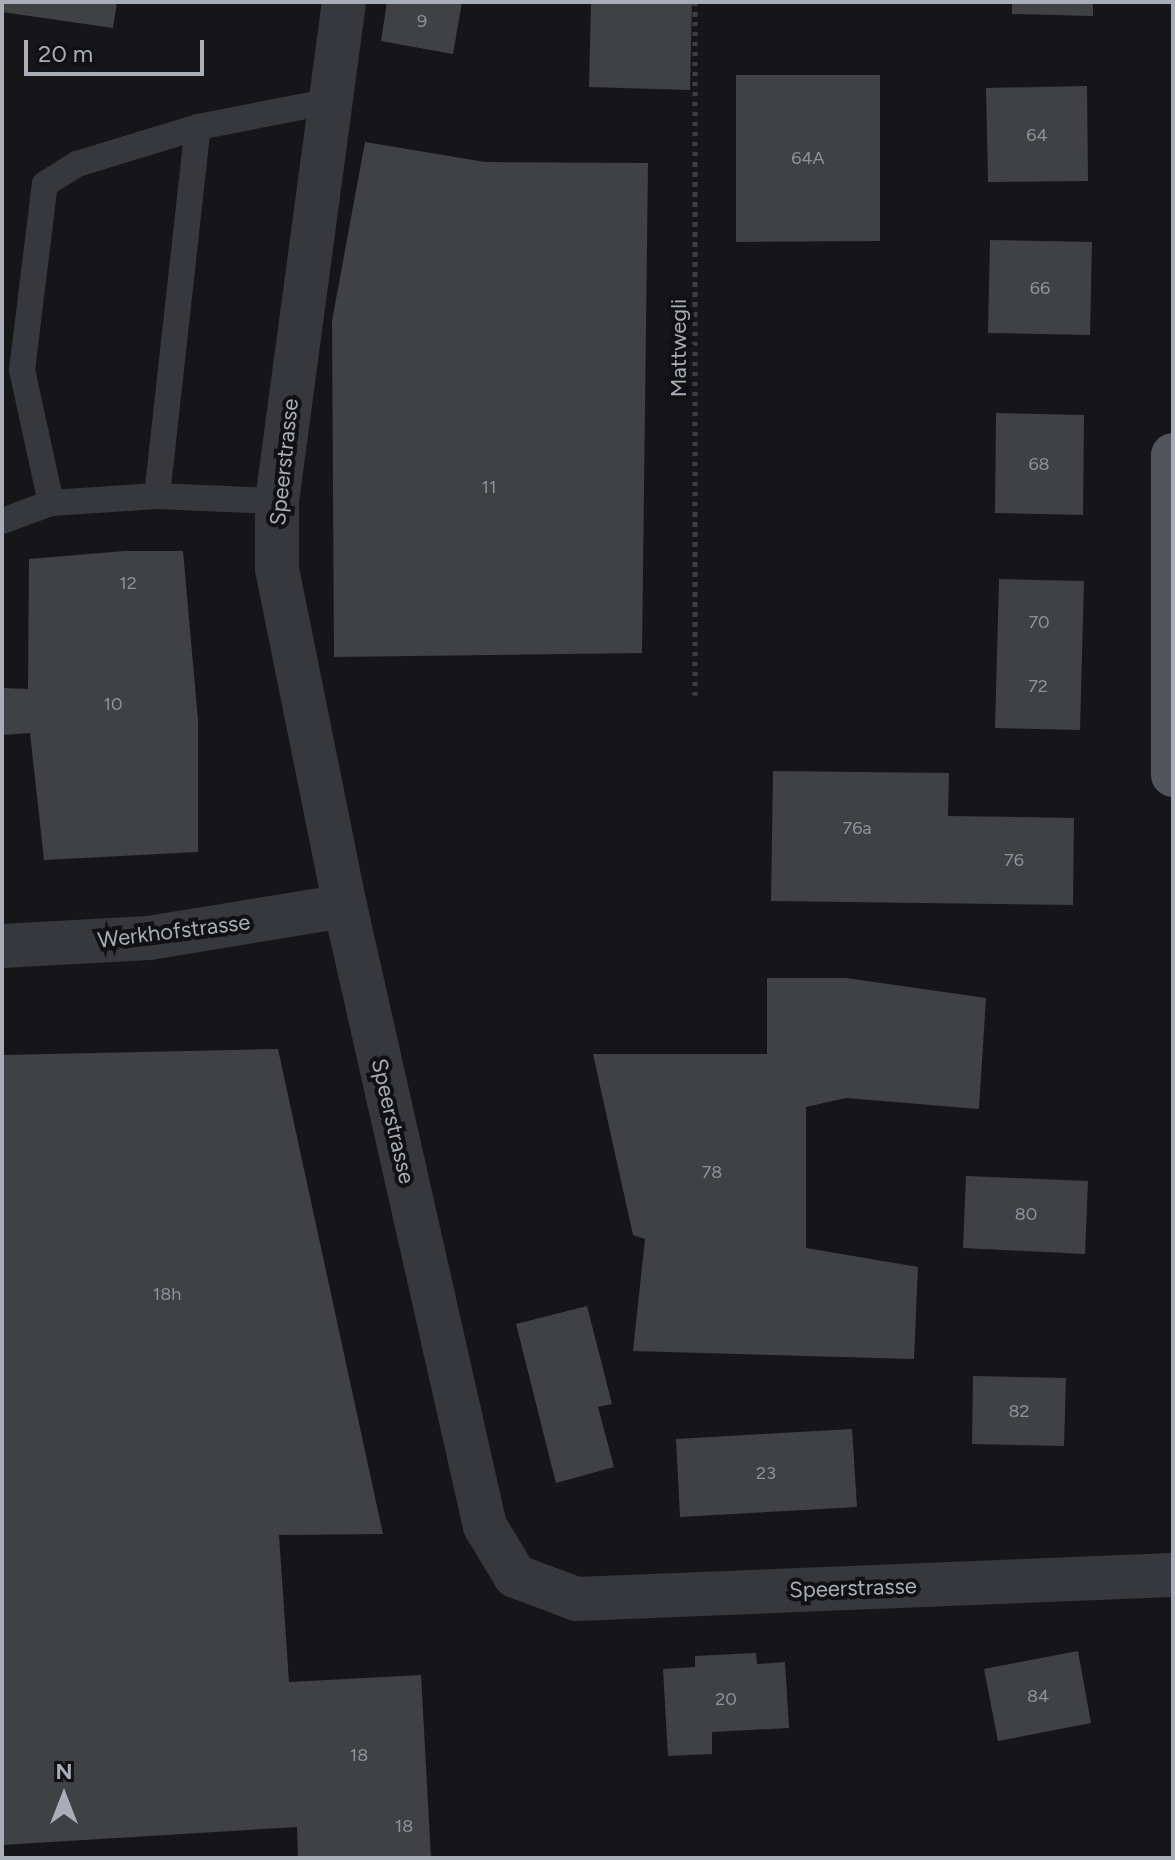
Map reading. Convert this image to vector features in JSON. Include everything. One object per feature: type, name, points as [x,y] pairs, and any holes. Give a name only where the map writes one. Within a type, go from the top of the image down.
[{"type":"main road","points":[[1173,455],[1173,775]]},
{"type":"street","name":"Speerstrasse","points":[[344,2],[277,501],[277,569],[345,906],[485,1526],[515,1576],[577,1599],[1173,1575]]},
{"type":"street","name":"Werkhofstrasse","points":[[2,946],[149,938],[345,906]]},
{"type":"lane","points":[[51,503],[22,370],[45,184],[77,164],[198,127],[332,101]]},
{"type":"lane","points":[[157,496],[198,127]]},
{"type":"lane","points":[[2,521],[51,503],[157,496],[277,501]]},
{"type":"path","name":"Mattwegli","points":[[695,2],[695,695]]},
{"type":"building","points":[[2,2],[117,2],[113,28],[2,12]]},
{"type":"building","points":[[387,2],[462,2],[453,54],[381,41]]},
{"type":"building","points":[[591,2],[692,2],[690,90],[589,87]]},
{"type":"building","points":[[1012,2],[1093,2],[1093,16],[1012,14]]},
{"type":"building","points":[[736,75],[880,75],[880,241],[736,242]]},
{"type":"building","points":[[1087,86],[1088,181],[988,182],[986,88]]},
{"type":"building","points":[[365,142],[485,162],[648,163],[642,653],[334,657],[332,321]]},
{"type":"building","points":[[990,240],[1092,242],[1090,335],[988,333]]},
{"type":"building","points":[[996,413],[1084,415],[1083,515],[995,513]]},
{"type":"building","points":[[124,551],[183,551],[198,720],[198,852],[44,860],[30,733],[2,735],[2,688],[28,689],[29,559]]},
{"type":"building","points":[[999,579],[1084,581],[1080,730],[995,728]]},
{"type":"building","points":[[773,771],[949,773],[948,816],[1074,818],[1073,905],[771,901]]},
{"type":"building","points":[[767,978],[846,978],[986,998],[979,1109],[846,1098],[806,1107],[806,1248],[918,1267],[914,1359],[633,1351],[645,1239],[633,1235],[593,1054],[767,1054]]},
{"type":"building","points":[[278,1049],[383,1534],[279,1535],[289,1682],[421,1675],[431,1858],[298,1858],[297,1827],[2,1845],[2,1055]]},
{"type":"building","points":[[966,1176],[1088,1181],[1085,1254],[963,1248]]},
{"type":"building","points":[[587,1306],[612,1404],[598,1407],[614,1467],[556,1483],[516,1324]]},
{"type":"building","points":[[973,1376],[1066,1378],[1064,1446],[972,1444]]},
{"type":"building","points":[[852,1429],[857,1507],[680,1517],[676,1439]]},
{"type":"building","points":[[1078,1651],[1091,1723],[998,1741],[984,1669]]},
{"type":"building","points":[[756,1653],[757,1664],[785,1662],[789,1728],[712,1732],[712,1754],[668,1756],[663,1669],[695,1667],[695,1656]]}]
